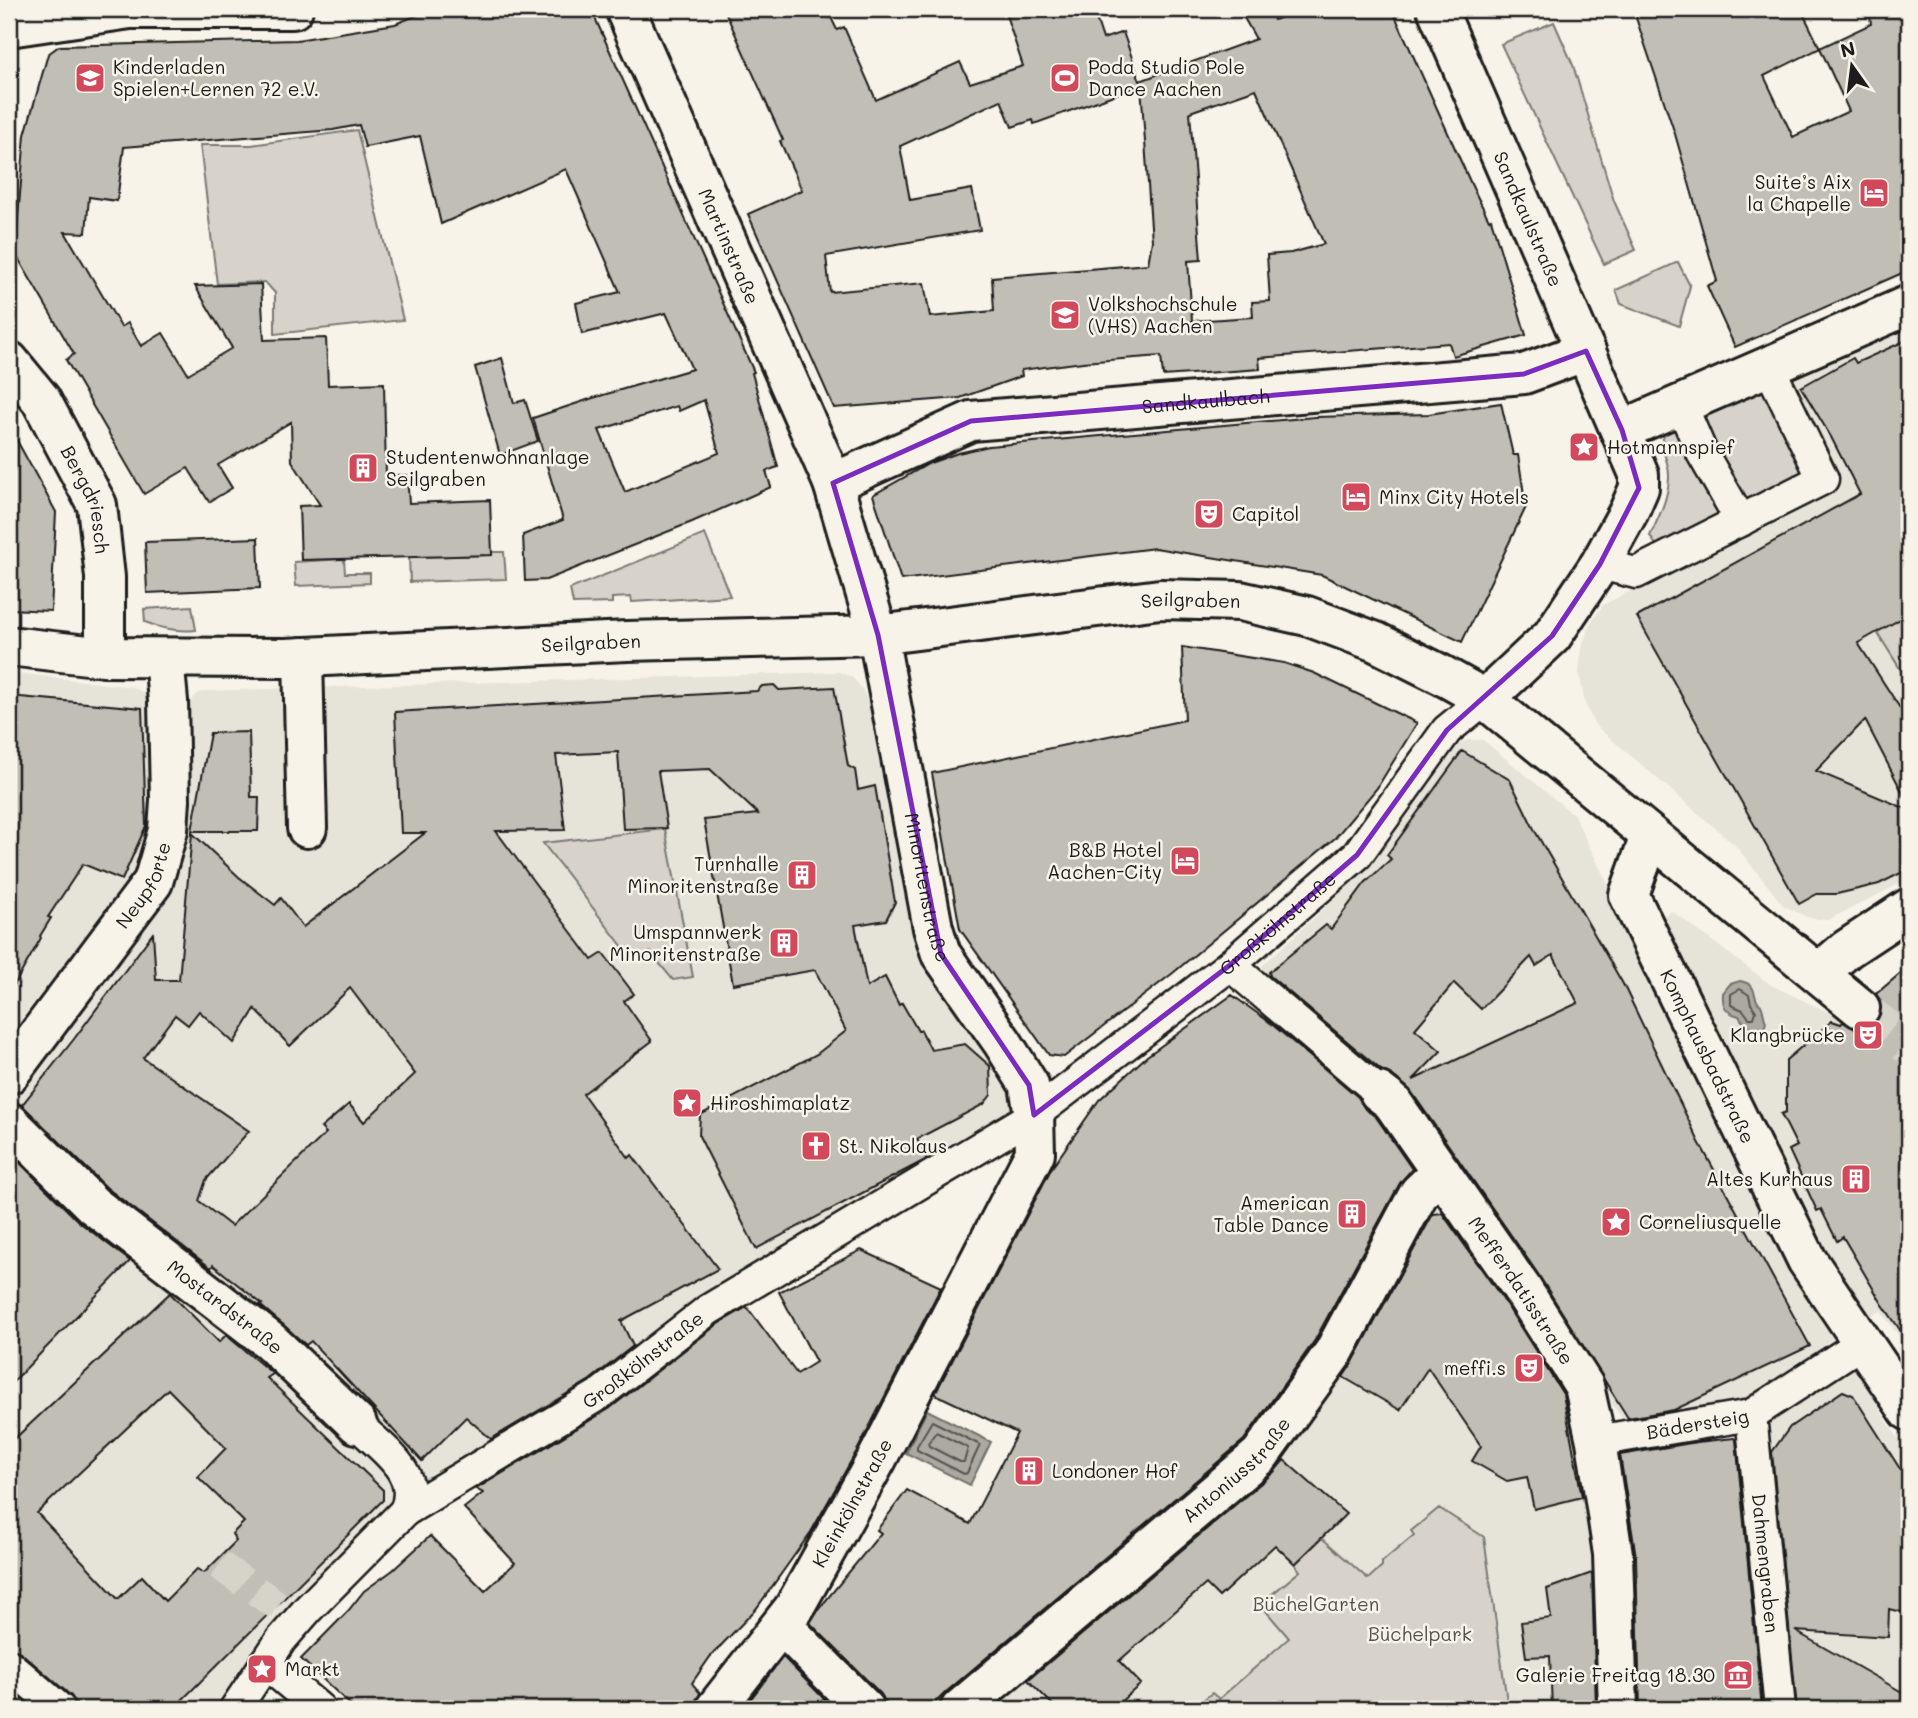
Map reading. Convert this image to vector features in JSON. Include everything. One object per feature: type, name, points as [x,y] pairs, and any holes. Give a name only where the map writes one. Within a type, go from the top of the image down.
[{"type":"street","points":[[9,27],[130,9],[293,9]]},
{"type":"street","name":"Martinstraße","points":[[625,9],[833,483]]},
{"type":"street","name":"Sandkaulstraße","points":[[1437,9],[1639,474],[1639,488],[1629,511],[1600,564],[1552,636],[1485,699]]},
{"type":"street","points":[[1622,430],[1909,305]]},
{"type":"street","name":"Sandkaulbach","points":[[833,483],[971,421],[1524,374],[1586,351]]},
{"type":"street","name":"Bergdriesch","points":[[9,361],[41,400],[97,505],[105,576],[105,657]]},
{"type":"street","points":[[1600,564],[1636,573],[1823,479],[1769,367]]},
{"type":"street","points":[[1681,404],[1702,453],[1741,521]]},
{"type":"street","points":[[833,483],[878,635]]},
{"type":"street","name":"Seilgraben","points":[[9,646],[105,657],[303,657],[627,641],[878,635],[1160,599],[1240,601],[1307,616],[1376,642],[1485,699]]},
{"type":"street","name":"Minoritenstraße","points":[[878,635],[933,928],[942,954],[1003,1042],[1029,1085],[1034,1115]]},
{"type":"street","points":[[303,657],[307,828]]},
{"type":"street","name":"Neupforte","points":[[9,1074],[153,882],[168,830],[170,800],[168,701],[163,659]]},
{"type":"street","points":[[1485,699],[1860,1008]]},
{"type":"street","name":"Großkölnstraße","points":[[281,1633],[405,1511],[600,1394],[708,1310],[1034,1115],[1230,965],[1357,855],[1447,730],[1485,699]]},
{"type":"street","name":"Komphausbadstraße","points":[[1650,836],[1629,895],[1807,1260],[1909,1411]]},
{"type":"street","points":[[1819,974],[1847,949],[1909,908]]},
{"type":"street","name":"Mefferdatisstraße","points":[[1230,965],[1392,1102],[1520,1286],[1584,1387],[1596,1441],[1613,1554],[1618,1709]]},
{"type":"street","name":"Kleinkölnstraße","points":[[715,1709],[782,1625],[878,1457],[1035,1153],[1034,1115]]},
{"type":"street","name":"Mostardstraße","points":[[9,1122],[93,1205],[270,1341],[357,1424],[404,1471],[411,1497],[405,1511]]},
{"type":"street","name":"Antoniusstraße","points":[[960,1709],[1259,1455],[1334,1352],[1419,1193],[1441,1172]]},
{"type":"street","name":"Bädersteig","points":[[1596,1441],[1751,1415],[1863,1342]]},
{"type":"street","name":"Dahmengraben","points":[[1751,1415],[1780,1709]]},
{"type":"street","points":[[782,1625],[865,1709]]},
{"type":"street","points":[[234,1709],[281,1633]]},
{"type":"street","points":[[281,1633],[320,1709]]},
{"type":"street","points":[[9,1665],[60,1709]]},
{"type":"highlighted area","points":[[1586,351],[1622,430],[1639,488],[1600,564],[1552,636],[1447,730],[1357,855],[1230,965],[1034,1115],[1029,1085],[941,954],[878,635],[833,483],[971,421],[1524,374]]},
{"type":"shaded area","points":[[1909,328],[1909,879],[1828,920],[1809,918],[1784,906],[1735,845],[1595,725],[1585,704],[1579,673],[1581,649],[1590,624],[1603,605],[1838,483],[1788,381]]},
{"type":"shaded area","points":[[9,672],[132,687],[146,694],[150,701],[154,827],[142,863],[26,1013],[9,1039]]},
{"type":"shaded area","points":[[839,672],[852,677],[862,689],[870,706],[907,907],[919,954],[1006,1076],[1017,1110],[436,1484],[424,1477],[315,1364],[185,1266],[14,1108],[11,1101],[170,891],[175,880],[184,831],[186,707],[197,694],[205,691]]},
{"type":"shaded area","points":[[1467,740],[1483,740],[1574,815],[1796,1270],[1843,1337],[1748,1405],[1629,1429],[1402,1102],[1265,986],[1262,966],[1373,863],[1459,744]]},
{"type":"shaded area","points":[[1672,911],[1771,985],[1836,1016],[1909,1083],[1909,1351],[1881,1311],[1862,1320],[1814,1249],[1664,921],[1665,915]]},
{"type":"shaded area","points":[[9,1139],[239,1334],[397,1477],[402,1495],[230,1709],[9,1709]]},
{"type":"shaded area","points":[[1435,1196],[1574,1391],[1594,1493],[1607,1709],[974,1709],[1275,1450]]},
{"type":"shaded area","points":[[1855,1359],[1885,1404],[1879,1409],[1909,1454],[1909,1709],[1788,1709],[1759,1423]]},
{"type":"green space","points":[[1554,22],[1573,65],[1614,201],[1636,250],[1604,264],[1501,44]]},
{"type":"green space","points":[[19,67],[9,108],[9,68]]},
{"type":"green space","points":[[357,130],[403,320],[275,334],[275,293],[265,282],[217,284],[200,145],[251,145]]},
{"type":"green space","points":[[1678,262],[1690,286],[1679,326],[1621,304],[1616,290]]},
{"type":"green space","points":[[1762,383],[1805,472],[1658,548],[1650,536],[1667,493],[1669,470],[1662,446],[1670,425]]},
{"type":"green space","points":[[705,534],[730,596],[632,602],[631,597],[612,598],[612,603],[573,604],[570,589]]},
{"type":"green space","points":[[492,552],[504,552],[506,579],[410,582],[409,557],[492,555]]},
{"type":"green space","points":[[344,559],[345,573],[370,573],[370,583],[296,586],[294,562]]},
{"type":"green space","points":[[192,606],[196,630],[170,629],[145,622],[144,609]]},
{"type":"green space","points":[[1909,614],[1909,683],[1877,632]]},
{"type":"green space","points":[[665,829],[693,977],[673,980],[650,952],[633,960],[543,843]]},
{"type":"green space","name":"Büchelpark","points":[[1439,1508],[1484,1537],[1508,1709],[1192,1709],[1212,1693],[1219,1699],[1289,1638],[1260,1604],[1300,1571],[1295,1564],[1322,1538],[1368,1579],[1382,1566],[1382,1562],[1414,1535],[1411,1531]]},
{"type":"water","points":[[1740,981],[1753,988],[1763,1009],[1766,1022],[1764,1029],[1750,1027],[1724,1005],[1723,993],[1730,984]]},
{"type":"water","points":[[927,1410],[991,1442],[970,1485],[906,1453]]},
{"type":"building","points":[[433,9],[591,9],[754,372],[752,373],[778,467],[766,471],[771,487],[692,522],[546,580],[525,581],[523,535],[563,520],[533,418],[692,369],[666,313],[582,334],[576,303],[620,292],[566,169],[441,224],[420,136],[365,147],[359,125],[333,130],[124,147],[117,201],[89,197],[86,233],[65,232],[121,327],[128,323],[141,346],[163,333],[188,374],[232,348],[195,286],[261,284],[264,340],[326,338],[328,385],[384,383],[386,475],[407,475],[409,503],[490,500],[492,555],[301,560],[299,506],[320,505],[292,461],[291,422],[218,465],[232,488],[209,502],[188,468],[144,494],[66,360],[74,354],[15,253],[25,135],[48,54],[59,46],[297,40],[395,24]],"holes":[[[704,400],[719,453],[625,492],[599,430],[677,406],[679,411]]]},
{"type":"building","points":[[724,9],[827,9],[837,30],[844,27],[876,100],[960,62],[970,83],[1023,66],[1004,9],[1093,9],[1103,39],[1123,32],[1140,81],[1256,39],[1239,9],[1268,9],[1274,20],[1301,9],[1392,9],[1472,186],[1489,220],[1491,219],[1526,335],[1453,356],[1449,343],[1259,358],[1260,369],[1163,376],[1161,356],[1083,362],[1021,370],[1022,376],[960,398],[834,408],[748,214],[802,190],[780,141],[783,140]],"holes":[[[1141,85],[1152,241],[1148,264],[992,277],[994,311],[930,317],[924,283],[830,292],[826,256],[980,230],[972,189],[910,200],[900,146],[1001,100],[1012,127],[1033,120],[1034,124]],[[1256,89],[1324,244],[1291,253],[1267,255],[1270,301],[1252,302],[1253,317],[1192,321],[1188,261],[1201,260],[1190,112]]]},
{"type":"building","points":[[1633,9],[1801,9],[1820,48],[1871,24],[1870,16],[1909,9],[1909,270],[1735,347],[1707,286],[1717,281],[1675,134]],"holes":[[[1820,48],[1849,111],[1793,137],[1764,76]]]},
{"type":"building","points":[[1909,339],[1909,614],[1858,643],[1909,722],[1909,805],[1865,720],[1816,771],[1909,810],[1909,869],[1879,884],[1837,894],[1817,894],[1799,904],[1637,617],[1860,494],[1831,437],[1801,387],[1853,358],[1856,363]]},
{"type":"building","points":[[502,358],[514,403],[525,400],[538,441],[500,455],[475,367]]},
{"type":"building","points":[[1501,403],[1513,455],[1518,455],[1526,507],[1462,642],[1322,575],[1155,548],[901,580],[873,495],[930,463],[989,446],[1315,417],[1429,414]]},
{"type":"building","points":[[9,426],[56,512],[51,611],[9,609]]},
{"type":"building","points":[[258,538],[260,588],[147,593],[145,542]]},
{"type":"building","points":[[1182,647],[1284,663],[1314,673],[1417,723],[1377,788],[1335,838],[1173,973],[1064,1057],[1049,1055],[960,929],[932,773],[1185,720]]},
{"type":"building","points":[[774,685],[779,690],[834,687],[848,766],[855,770],[858,790],[875,786],[895,902],[886,920],[855,925],[867,987],[885,977],[899,1005],[902,1003],[931,1050],[965,1044],[990,1066],[991,1095],[984,1104],[917,1139],[927,1159],[756,1249],[699,1136],[700,1115],[817,1054],[846,1031],[815,970],[733,984],[704,820],[758,814],[710,769],[658,771],[667,828],[623,829],[618,752],[556,755],[565,830],[496,831],[592,960],[603,953],[634,994],[624,1001],[652,1041],[583,1094],[629,1158],[632,1155],[718,1269],[621,1321],[633,1346],[590,1380],[491,1439],[466,1417],[422,1461],[311,1341],[306,1345],[260,1305],[262,1304],[213,1265],[211,1268],[107,1188],[22,1105],[153,933],[156,980],[179,980],[192,833],[239,877],[275,905],[281,898],[303,927],[425,833],[401,833],[395,712],[757,691],[762,686]],"holes":[[[350,988],[415,1074],[364,1122],[349,1104],[321,1128],[326,1133],[231,1226],[199,1201],[206,1180],[249,1131],[143,1058],[175,1015],[188,1025],[199,1011],[234,1043],[255,1009],[290,1046]]]},
{"type":"building","points":[[9,696],[142,708],[146,826],[122,880],[83,864],[48,917],[51,918],[41,938],[9,994]]},
{"type":"building","points":[[249,732],[251,797],[259,797],[258,831],[192,831],[210,733]]},
{"type":"building","points":[[1462,751],[1510,780],[1535,831],[1623,984],[1699,1142],[1810,1346],[1674,1410],[1628,1418],[1538,1274],[1410,1090],[1392,1075],[1381,1070],[1270,976],[1269,972],[1326,925],[1331,929],[1365,883],[1391,859],[1387,855]],"holes":[[[1553,955],[1578,1003],[1413,1080],[1441,1051],[1415,1029],[1454,983],[1481,1009],[1531,957],[1536,966]]]},
{"type":"building","points":[[1909,966],[1909,1343],[1843,1237],[1837,1241],[1821,1209],[1817,1211],[1789,1150],[1797,1146],[1781,1114],[1786,1112],[1786,1060],[1832,1021],[1841,1024],[1843,1022],[1857,1030],[1867,1029],[1876,1022],[1882,1011],[1881,1001],[1876,994]]},
{"type":"building","points":[[1232,995],[1268,1021],[1358,1097],[1365,1109],[1376,1117],[1412,1169],[1400,1183],[1315,1340],[1244,1440],[929,1709],[886,1709],[881,1694],[810,1623],[881,1533],[877,1530],[907,1490],[970,1524],[1017,1433],[935,1394],[1051,1169],[1099,1100],[1147,1056]]},
{"type":"building","points":[[9,1152],[78,1221],[130,1261],[9,1386]]},
{"type":"building","points":[[1442,1213],[1502,1298],[1563,1394],[1582,1497],[1534,1509],[1527,1477],[1507,1481],[1472,1461],[1481,1446],[1428,1368],[1400,1410],[1343,1377],[1433,1214]]},
{"type":"building","points":[[861,1250],[941,1287],[859,1447],[811,1532],[756,1609],[710,1657],[692,1683],[700,1693],[694,1709],[355,1709],[301,1659],[364,1591],[393,1570],[430,1536],[485,1591],[515,1563],[464,1508],[483,1493],[476,1489],[609,1409],[718,1324],[747,1307],[797,1374],[816,1362],[779,1292]]},
{"type":"building","points":[[170,1293],[219,1342],[226,1335],[273,1374],[267,1378],[383,1490],[383,1500],[173,1709],[77,1709],[71,1696],[20,1652],[9,1648],[9,1444]],"holes":[[[168,1389],[226,1448],[198,1477],[244,1522],[232,1534],[236,1541],[204,1573],[197,1569],[165,1601],[142,1576],[118,1599],[37,1513]]]},
{"type":"building","points":[[1843,1391],[1853,1395],[1909,1483],[1909,1614],[1889,1609],[1888,1637],[1795,1631],[1909,1696],[1909,1709],[1797,1709],[1772,1452],[1790,1427]]},
{"type":"building","points":[[1734,1438],[1762,1709],[1640,1709],[1636,1557],[1620,1455]]},
{"type":"building","points":[[1284,1460],[1346,1514],[1295,1564],[1275,1545],[1219,1597],[1206,1584],[1119,1661],[1141,1684],[1112,1709],[1057,1709],[1028,1680],[1274,1472]]},
{"type":"building","points":[[1592,1573],[1596,1709],[1552,1709],[1550,1656],[1526,1657],[1521,1622],[1551,1618],[1547,1589]]},
{"type":"building","points":[[783,1657],[834,1709],[743,1709]]},
{"type":"building","points":[[9,1688],[33,1709],[9,1709]]},
{"type":"tunnel","points":[[1860,1008],[1909,1046]]},
{"type":"tunnel","points":[[219,1565],[278,1606]]},
{"type":"place","name":"Kinderladen Spielen+Lernen 72 e.V.","points":[[90,78]]},
{"type":"place","name":"Poda Studio Pole Dance Aachen","points":[[1065,78]]},
{"type":"place","name":"Suite’s Aix la Chapelle","points":[[1874,193]]},
{"type":"place","name":"Volkshochschule (VHS) Aachen","points":[[1065,315]]},
{"type":"place","name":"Hotmannspief","points":[[1584,447]]},
{"type":"place","name":"Studentenwohnanlage Seilgraben","points":[[363,468]]},
{"type":"place","name":"Minx City Hotels","points":[[1356,497]]},
{"type":"place","name":"Capitol","points":[[1209,514]]},
{"type":"place","name":"B&B Hotel Aachen-City","points":[[1185,861]]},
{"type":"place","name":"Turnhalle Minoritenstraße","points":[[802,875]]},
{"type":"place","name":"Umspannwerk Minoritenstraße","points":[[784,943]]},
{"type":"place","name":"Klangbrücke","points":[[1868,1035]]},
{"type":"place","name":"Hiroshimaplatz","points":[[687,1103]]},
{"type":"place","name":"St. Nikolaus","points":[[816,1146]]},
{"type":"place","name":"Altes Kurhaus","points":[[1856,1179]]},
{"type":"place","name":"American Table Dance","points":[[1352,1214]]},
{"type":"place","name":"Corneliusquelle","points":[[1616,1222]]},
{"type":"place","name":"meffi.s","points":[[1529,1368]]},
{"type":"place","name":"Londoner Hof","points":[[1029,1471]]},
{"type":"place","name":"Markt","points":[[262,1669]]},
{"type":"place","name":"Galerie Freitag 18.30","points":[[1738,1675]]},
{"type":"park label","name":"BüchelGarten","points":[[1316,1604]]}]
